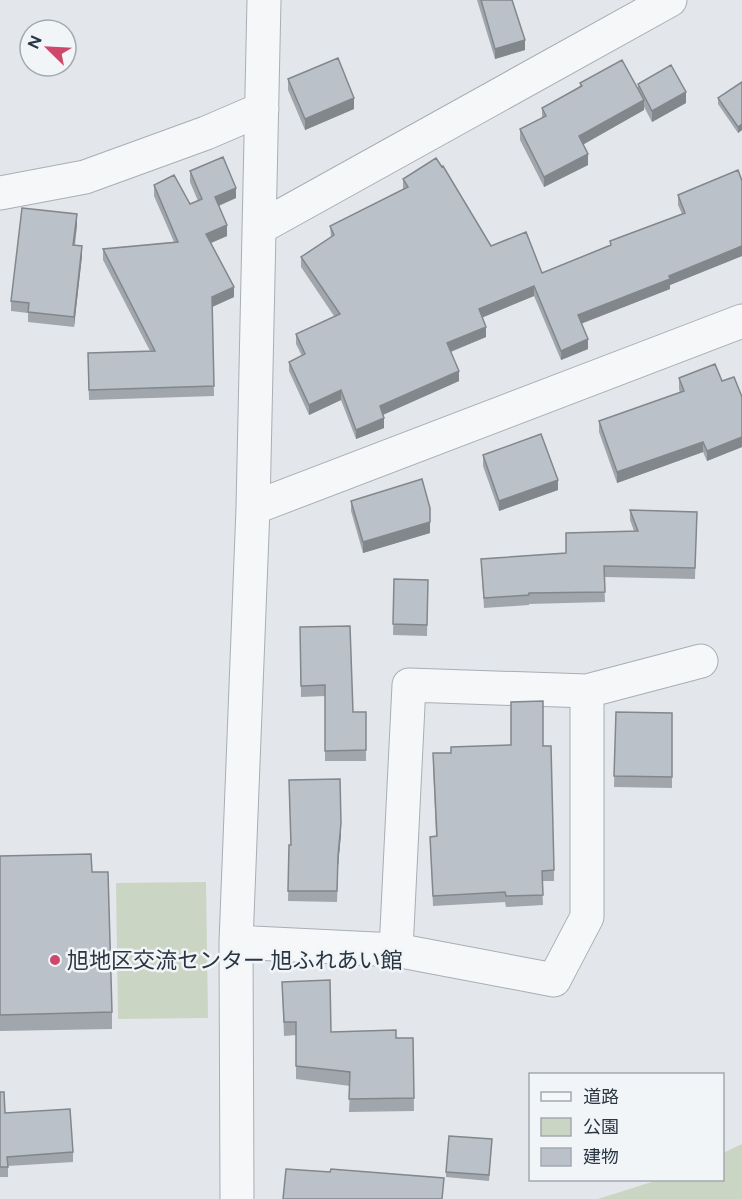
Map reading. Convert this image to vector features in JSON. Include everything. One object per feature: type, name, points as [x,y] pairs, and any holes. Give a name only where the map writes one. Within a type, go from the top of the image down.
[{"type":"street","points":[[237,1199],[237,942],[253,508],[264,0]]},
{"type":"street","points":[[259,228],[670,0]]},
{"type":"street","points":[[0,193],[85,177],[206,133],[262,109]]},
{"type":"street","points":[[253,508],[742,321]]},
{"type":"street","points":[[396,950],[409,685],[587,691],[701,661]]},
{"type":"street","points":[[237,942],[396,950],[554,980],[587,917],[587,691]]},
{"type":"green space","points":[[206,882],[208,1018],[118,1019],[116,883]]},
{"type":"green space","points":[[742,1144],[742,1199],[598,1199],[655,1181],[724,1181],[724,1153]]},
{"type":"building","points":[[481,0],[512,0],[525,40],[495,49]]},
{"type":"building","points":[[338,58],[354,98],[305,119],[288,79]]},
{"type":"building","points":[[622,60],[644,100],[579,136],[588,154],[544,177],[520,129],[546,116],[542,108],[582,86],[580,83]]},
{"type":"building","points":[[671,65],[686,92],[652,111],[638,84]]},
{"type":"building","points":[[742,82],[742,124],[738,127],[718,98]]},
{"type":"building","points":[[223,157],[236,188],[215,197],[227,225],[206,234],[234,287],[212,297],[214,386],[89,390],[88,353],[155,351],[103,249],[178,242],[154,185],[174,175],[190,204],[202,199],[190,171]]},
{"type":"building","points":[[436,158],[491,246],[526,232],[542,273],[611,245],[610,241],[685,213],[678,195],[738,170],[742,181],[742,246],[669,276],[670,279],[578,315],[588,339],[561,351],[534,286],[479,309],[486,327],[447,343],[459,371],[380,406],[384,418],[356,430],[341,390],[309,405],[289,362],[305,354],[296,334],[340,314],[301,257],[334,235],[330,226],[408,187],[403,179]]},
{"type":"building","points":[[22,208],[77,214],[73,245],[82,246],[74,317],[28,312],[29,303],[11,301]]},
{"type":"building","points":[[715,364],[722,381],[734,377],[742,397],[742,437],[707,451],[703,442],[617,472],[599,421],[684,391],[679,378]]},
{"type":"building","points":[[541,434],[558,480],[499,501],[483,455]]},
{"type":"building","points":[[422,479],[430,508],[430,522],[363,542],[351,501]]},
{"type":"building","points":[[630,510],[697,512],[695,568],[604,566],[605,592],[529,593],[529,595],[484,598],[481,559],[566,553],[566,533],[638,531]]},
{"type":"building","points":[[394,579],[428,580],[427,625],[393,624]]},
{"type":"building","points":[[350,626],[353,712],[366,712],[366,750],[325,751],[325,685],[301,686],[300,627]]},
{"type":"building","points":[[543,701],[543,746],[551,746],[554,870],[542,871],[543,895],[506,896],[505,892],[433,896],[430,837],[437,836],[433,753],[451,753],[451,747],[511,745],[511,702]]},
{"type":"building","points":[[616,712],[672,713],[672,777],[614,776]]},
{"type":"building","points":[[340,779],[341,823],[337,891],[288,891],[289,845],[291,845],[289,780]]},
{"type":"building","name":"旭地区交流センター 旭ふれあい館","points":[[91,854],[92,872],[108,872],[112,1012],[0,1015],[0,856]]},
{"type":"building","points":[[330,980],[331,1032],[396,1030],[396,1038],[413,1038],[414,1098],[349,1099],[350,1072],[296,1066],[296,1022],[284,1022],[282,982]]},
{"type":"building","points":[[0,1092],[4,1092],[5,1113],[70,1109],[73,1152],[7,1157],[8,1167],[0,1167]]},
{"type":"building","points":[[449,1136],[492,1139],[489,1175],[446,1172]]},
{"type":"building","points":[[286,1169],[330,1172],[331,1169],[444,1178],[442,1199],[283,1199]]},
{"type":"place","name":"旭地区交流センター 旭ふれあい館","points":[[55,960]]}]
